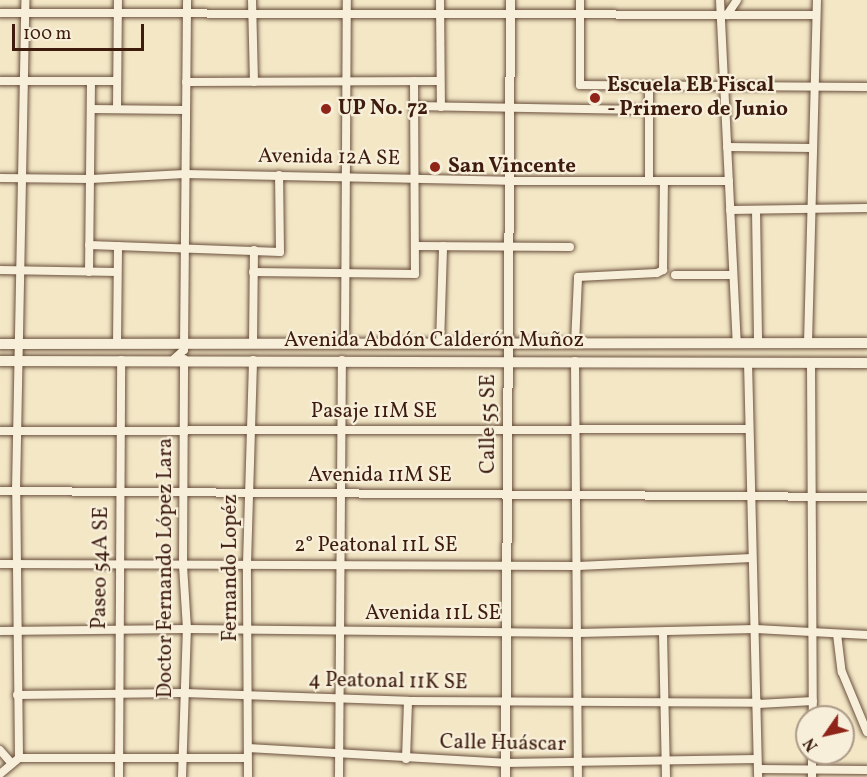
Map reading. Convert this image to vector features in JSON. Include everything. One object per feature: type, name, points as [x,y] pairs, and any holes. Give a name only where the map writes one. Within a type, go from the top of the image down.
[{"type":"main road","name":"Avenida Abdón Calderón Muñoz","points":[[0,344],[867,344]]},
{"type":"main road","name":"Avenida Abdón Calderón Muñoz","points":[[0,361],[179,359],[867,363]]},
{"type":"street","points":[[4,774],[16,761],[18,632],[16,491],[25,0]]},
{"type":"street","points":[[117,109],[118,0]]},
{"type":"street","points":[[179,359],[183,354],[184,344],[187,0]]},
{"type":"street","points":[[252,0],[254,82]]},
{"type":"street","points":[[345,344],[344,176],[347,0]]},
{"type":"street","points":[[440,0],[441,107]]},
{"type":"street","name":"Calle 55 SE","points":[[505,777],[508,631],[510,0]]},
{"type":"street","points":[[579,0],[580,85],[724,84],[867,87]]},
{"type":"street","points":[[720,0],[723,15],[724,84],[737,344]]},
{"type":"street","points":[[723,15],[737,0]]},
{"type":"street","points":[[808,344],[817,0]]},
{"type":"street","points":[[0,14],[186,12],[440,17],[816,15]]},
{"type":"street","points":[[0,81],[117,81]]},
{"type":"street","points":[[89,272],[91,81]]},
{"type":"street","points":[[254,272],[415,274],[414,81]]},
{"type":"street","points":[[186,82],[439,81]]},
{"type":"street","points":[[649,85],[650,180]]},
{"type":"street","points":[[414,106],[509,110],[648,110]]},
{"type":"street","points":[[91,109],[186,110]]},
{"type":"street","points":[[727,147],[813,148]]},
{"type":"street","name":"Avenida 12A SE","points":[[0,178],[91,179],[185,174],[509,181],[729,181]]},
{"type":"street","points":[[89,245],[280,252],[279,175]]},
{"type":"street","points":[[575,344],[576,280],[582,274],[657,273],[663,270],[664,181]]},
{"type":"street","points":[[730,210],[867,208]]},
{"type":"street","points":[[756,210],[758,344]]},
{"type":"street","points":[[117,344],[118,246]]},
{"type":"street","points":[[415,246],[570,247]]},
{"type":"street","points":[[440,344],[443,246]]},
{"type":"street","points":[[253,344],[254,250]]},
{"type":"street","points":[[0,270],[117,272]]},
{"type":"street","points":[[675,276],[734,275]]},
{"type":"street","name":"Doctor Fernando López Lara","points":[[179,359],[184,431],[183,565],[187,629],[182,777]]},
{"type":"street","name":"Paseo 54A SE","points":[[119,777],[121,360]]},
{"type":"street","name":"Fernando Lopéz","points":[[248,777],[250,697],[247,564],[253,430],[253,360]]},
{"type":"street","points":[[339,777],[342,360]]},
{"type":"street","points":[[575,361],[575,495],[580,703],[578,777]]},
{"type":"street","points":[[748,362],[749,496],[756,629],[758,703],[756,759],[758,773],[867,770]]},
{"type":"street","points":[[811,363],[813,705]]},
{"type":"street","name":"Pasaje 11M SE","points":[[0,431],[748,429]]},
{"type":"street","name":"Avenida 11M SE","points":[[0,491],[749,496],[813,500],[867,497]]},
{"type":"street","name":"2° Peatonal 11L SE","points":[[0,564],[507,563],[578,567],[752,558]]},
{"type":"street","name":"Avenida 11L SE","points":[[0,631],[187,629],[340,633],[508,631],[663,633],[756,629],[867,635]]},
{"type":"street","points":[[663,633],[666,777]]},
{"type":"street","points":[[837,634],[842,672],[867,732]]},
{"type":"street","name":"4 Peatonal 11K SE","points":[[17,695],[184,693],[408,702],[758,703],[813,701]]},
{"type":"street","points":[[406,759],[408,702]]},
{"type":"street","name":"Calle Huáscar","points":[[248,748],[340,756],[505,764],[578,764],[665,759],[756,759]]},
{"type":"street","points":[[0,750],[16,761],[182,756],[247,758]]},
{"type":"place","name":"Escuela EB Fiscal - Primero de Junio","points":[[595,98]]},
{"type":"place","name":"UP No. 72","points":[[326,109]]},
{"type":"place","name":"San Vincente","points":[[435,167]]}]
